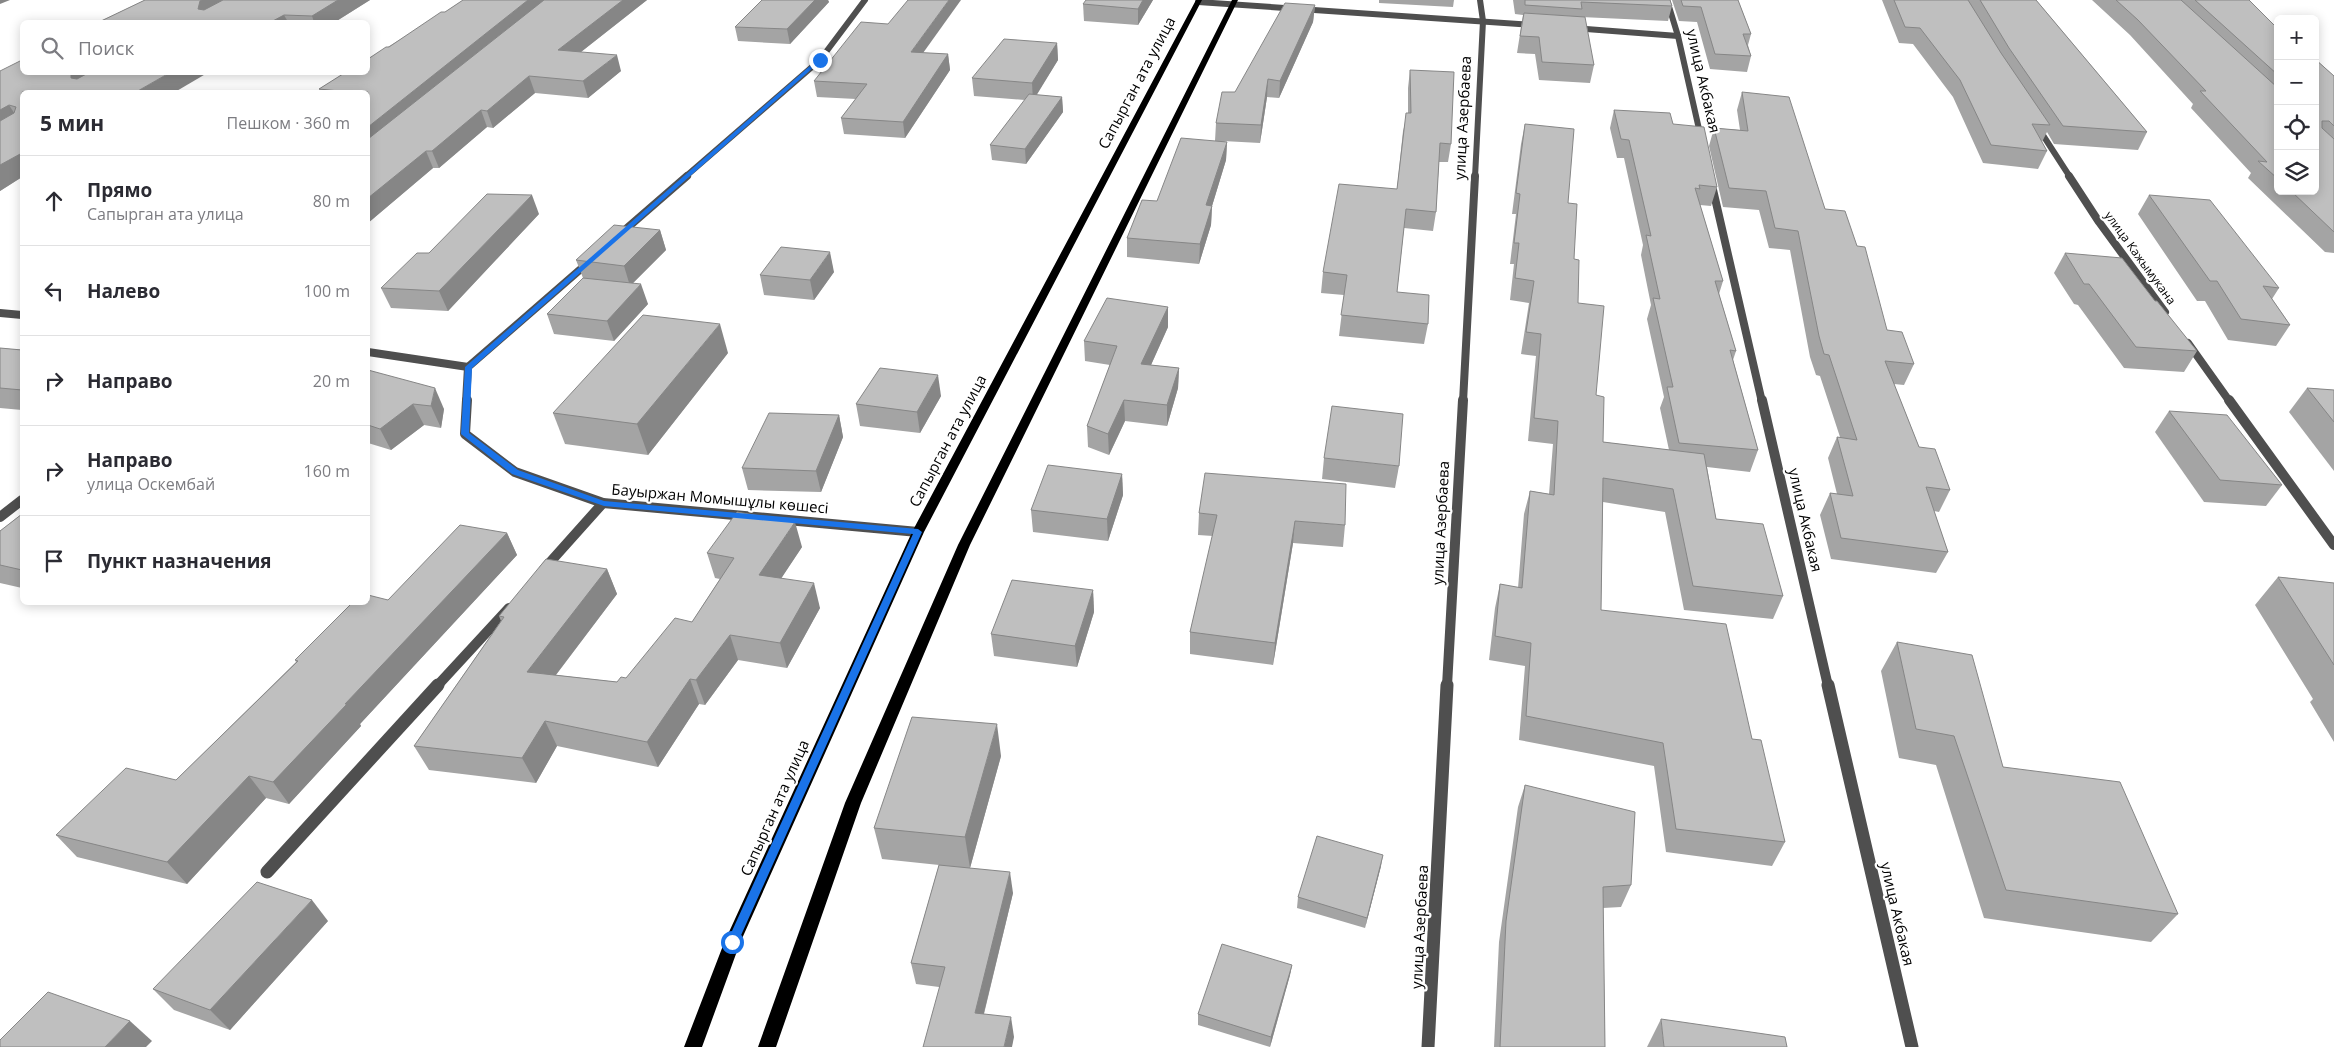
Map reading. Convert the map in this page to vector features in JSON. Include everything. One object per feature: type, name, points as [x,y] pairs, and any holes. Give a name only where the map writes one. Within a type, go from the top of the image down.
[{"type":"main road","name":"Сапырган ата улица","points":[[693,1047],[732,942],[918,532],[1198,1]]},
{"type":"main road","points":[[767,1047],[853,803],[964,545],[1234,2]]},
{"type":"street","points":[[610,243],[820,60],[865,0]]},
{"type":"street","name":"улица Азербаева","points":[[1428,1047],[1483,21],[1480,0]]},
{"type":"street","name":"улица Акбакая","points":[[1667,0],[1678,36],[1705,153]]},
{"type":"street","points":[[1198,1],[1234,2],[1541,25]]},
{"type":"street","points":[[1561,27],[1678,36]]},
{"type":"street","name":"улица Кажымукана","points":[[2030,116],[2099,222],[2169,318]]},
{"type":"street","name":"улица Акбакая","points":[[1709,172],[1912,1047]]},
{"type":"street","points":[[370,352],[468,367],[596,256]]},
{"type":"street","points":[[0,312],[20,314]]},
{"type":"street","points":[[2181,334],[2334,545]]},
{"type":"street","name":"Бауыржан Момышұлы көшесі","points":[[468,367],[465,434],[515,472],[604,503],[918,532]]},
{"type":"street","points":[[0,517],[20,502]]},
{"type":"street","points":[[536,577],[604,503]]},
{"type":"street","points":[[267,872],[516,599]]},
{"type":"building","points":[[145,0],[202,0],[198,9],[204,10],[223,0],[338,0],[312,16],[284,15],[275,20],[103,20]]},
{"type":"building","points":[[463,0],[528,0],[370,125],[370,90],[319,89],[341,75],[370,75],[370,58],[441,12],[445,12]]},
{"type":"building","points":[[544,0],[623,0],[558,50],[617,55],[583,81],[529,76],[487,111],[481,110],[432,151],[426,151],[370,196],[370,137]]},
{"type":"building","points":[[762,0],[815,0],[787,29],[735,27]]},
{"type":"building","points":[[908,0],[949,0],[911,52],[948,54],[903,122],[841,118],[867,84],[814,81],[861,22],[888,24]]},
{"type":"building","points":[[1086,0],[1143,0],[1138,9],[1083,4]]},
{"type":"building","points":[[1525,0],[1670,0],[1672,6],[1581,2],[1582,9],[1525,5]]},
{"type":"building","points":[[1681,0],[1738,0],[1751,34],[1743,34],[1751,56],[1715,54],[1701,7],[1683,6]]},
{"type":"building","points":[[1894,0],[1968,0],[2050,125],[2032,124],[2047,151],[1991,145],[1960,80],[1920,28],[1905,27]]},
{"type":"building","points":[[1980,0],[2036,0],[2147,132],[2063,126],[2009,48]]},
{"type":"building","points":[[2116,0],[2181,0],[2274,84],[2274,175],[2258,161],[2267,162],[2200,91],[2206,91],[2138,20]]},
{"type":"building","points":[[2195,0],[2249,0],[2274,25],[2274,71]]},
{"type":"building","points":[[1285,3],[1315,5],[1280,81],[1268,79],[1261,125],[1216,123],[1222,92],[1235,92]]},
{"type":"building","points":[[1524,13],[1585,17],[1594,65],[1542,62],[1539,37],[1520,36]]},
{"type":"building","points":[[1004,39],[1057,43],[1032,83],[972,78]]},
{"type":"building","points":[[20,61],[20,75],[71,75],[71,78],[77,79],[84,75],[166,75],[140,90],[20,90],[20,154],[0,165],[0,121],[14,113],[16,107],[9,105],[0,110],[0,71]]},
{"type":"building","points":[[2319,63],[2334,76],[2334,126],[2329,121],[2322,121],[2322,128],[2334,139],[2334,232],[2295,195],[2319,195]]},
{"type":"building","points":[[1410,70],[1454,72],[1451,144],[1440,143],[1436,212],[1406,209],[1397,292],[1429,295],[1428,324],[1341,315],[1347,275],[1323,272],[1339,184],[1397,189],[1406,113],[1411,113]]},
{"type":"building","points":[[1742,92],[1789,97],[1825,209],[1845,211],[1857,246],[1865,247],[1887,330],[1902,332],[1914,364],[1885,361],[1919,447],[1935,449],[1950,490],[1926,487],[1948,552],[1841,538],[1830,493],[1853,496],[1837,437],[1857,440],[1829,355],[1824,354],[1798,231],[1775,228],[1766,191],[1729,188],[1714,128],[1748,131]]},
{"type":"building","points":[[1029,94],[1062,97],[1025,149],[990,145]]},
{"type":"building","points":[[1614,110],[1670,113],[1673,124],[1704,127],[1717,187],[1699,185],[1700,189],[1695,188],[1723,281],[1715,281],[1736,351],[1730,350],[1758,450],[1679,443],[1667,387],[1673,387],[1653,298],[1660,299],[1646,235],[1651,236],[1629,140],[1621,139]]},
{"type":"building","points":[[1525,124],[1574,129],[1568,203],[1577,204],[1574,259],[1579,260],[1578,303],[1604,306],[1596,395],[1604,397],[1603,442],[1704,454],[1716,519],[1763,524],[1783,596],[1693,586],[1673,489],[1603,478],[1601,610],[1726,624],[1752,739],[1761,740],[1785,842],[1676,829],[1663,743],[1526,716],[1531,643],[1495,636],[1500,584],[1522,588],[1530,491],[1554,495],[1558,421],[1534,418],[1541,334],[1526,332],[1534,281],[1515,278],[1519,243],[1514,243],[1520,194],[1516,193]]},
{"type":"building","points":[[1181,138],[1227,142],[1206,205],[1212,206],[1200,244],[1127,238],[1142,200],[1157,201]]},
{"type":"building","points":[[487,194],[532,195],[439,291],[381,288],[417,253],[429,253]]},
{"type":"building","points":[[2149,195],[2210,200],[2279,288],[2263,286],[2290,325],[2241,319],[2217,281],[2210,281]]},
{"type":"building","points":[[614,225],[660,230],[624,266],[576,260]]},
{"type":"building","points":[[781,247],[830,252],[810,280],[760,275]]},
{"type":"building","points":[[2065,253],[2122,258],[2197,351],[2136,347],[2089,284],[2084,284]]},
{"type":"building","points":[[583,278],[641,284],[607,321],[547,314]]},
{"type":"building","points":[[1107,298],[1168,307],[1141,364],[1179,368],[1167,405],[1124,400],[1108,434],[1087,426],[1117,346],[1084,341]]},
{"type":"building","points":[[643,315],[720,324],[637,424],[553,413]]},
{"type":"building","points":[[0,348],[20,350],[20,390],[0,388]]},
{"type":"building","points":[[880,368],[938,375],[917,412],[856,404]]},
{"type":"building","points":[[370,371],[435,388],[431,406],[413,404],[380,429],[370,426]]},
{"type":"building","points":[[2307,388],[2334,390],[2334,422]]},
{"type":"building","points":[[1332,406],[1403,414],[1399,466],[1324,458]]},
{"type":"building","points":[[2169,411],[2227,415],[2282,485],[2220,480]]},
{"type":"building","points":[[769,413],[839,415],[816,471],[742,468]]},
{"type":"building","points":[[1048,465],[1122,474],[1107,519],[1031,510]]},
{"type":"building","points":[[1205,473],[1346,484],[1345,525],[1295,521],[1275,643],[1190,632],[1217,515],[1199,513]]},
{"type":"building","points":[[737,512],[795,522],[759,575],[814,583],[780,643],[730,635],[696,680],[690,679],[647,742],[545,721],[522,758],[414,746],[504,617],[499,616],[546,559],[607,569],[527,672],[617,682],[621,677],[626,678],[675,618],[692,622],[734,558],[707,553]]},
{"type":"building","points":[[20,516],[20,570],[0,565],[0,531]]},
{"type":"building","points":[[460,525],[507,533],[273,782],[249,776],[167,862],[56,835],[126,768],[176,780],[298,661],[295,660],[350,605],[370,605],[370,596],[388,600]]},
{"type":"building","points":[[2278,577],[2334,583],[2334,665]]},
{"type":"building","points":[[1012,580],[1093,590],[1075,646],[991,634]]},
{"type":"building","points":[[1897,642],[1972,655],[2003,767],[2120,782],[2178,914],[2006,890],[1954,736],[1916,729]]},
{"type":"building","points":[[912,717],[997,724],[965,837],[874,828]]},
{"type":"building","points":[[1525,785],[1635,812],[1631,885],[1603,887],[1605,1047],[1500,1047],[1506,921]]},
{"type":"building","points":[[1317,836],[1383,855],[1367,918],[1298,897]]},
{"type":"building","points":[[939,865],[1010,872],[975,1013],[1011,1017],[1004,1047],[923,1047],[945,967],[911,963]]},
{"type":"building","points":[[257,882],[312,900],[210,1010],[153,989]]},
{"type":"building","points":[[1222,944],[1292,965],[1271,1037],[1198,1014]]},
{"type":"building","points":[[48,992],[130,1021],[105,1047],[0,1047],[0,1040]]},
{"type":"building","points":[[1661,1019],[1785,1037],[1787,1047],[1664,1047]]},
{"type":"route","points":[[732,942],[918,532],[604,503],[515,472],[465,434],[468,367],[820,60]]}]
